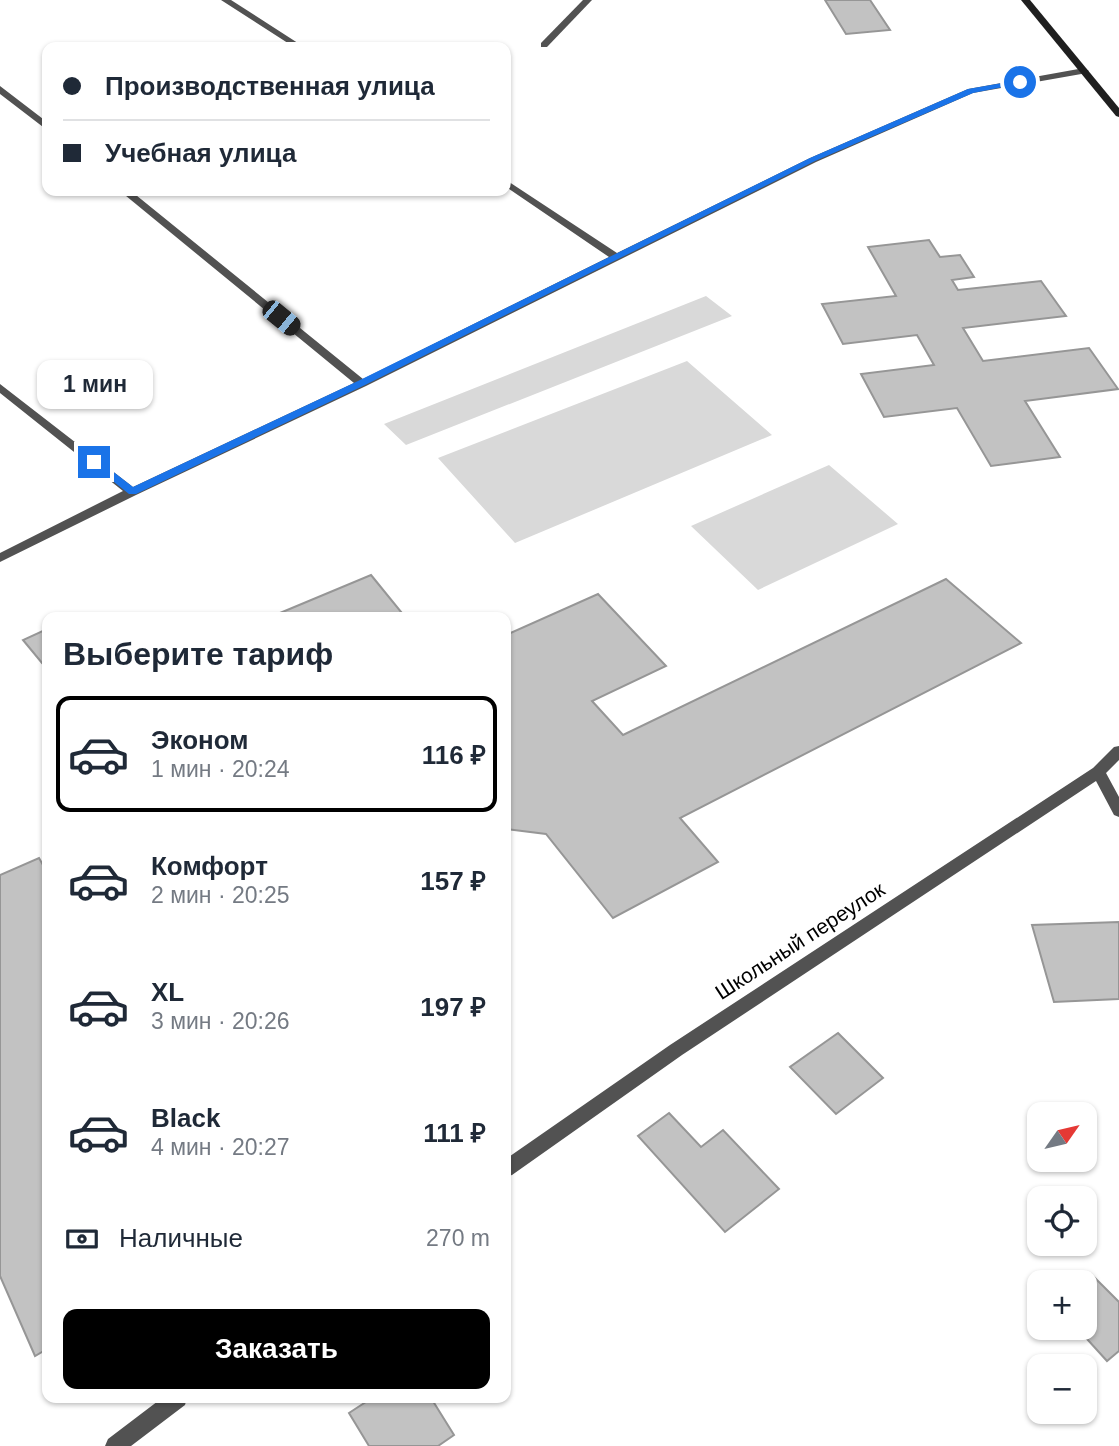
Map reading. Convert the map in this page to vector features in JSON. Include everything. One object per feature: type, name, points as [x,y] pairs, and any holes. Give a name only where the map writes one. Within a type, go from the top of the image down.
[{"type":"main road","points":[[1025,0],[1119,114]]},
{"type":"street","points":[[225,0],[292,42]]},
{"type":"street","points":[[544,45],[588,0]]},
{"type":"street","points":[[0,558],[813,160],[971,91],[1084,71]]},
{"type":"street","points":[[0,89],[42,123]]},
{"type":"street","points":[[511,186],[614,256]]},
{"type":"street","points":[[131,196],[362,383]]},
{"type":"street","points":[[0,387],[132,492]]},
{"type":"street","name":"Школьный переулок","points":[[511,1166],[676,1050],[1098,772],[1119,751]]},
{"type":"street","points":[[1098,772],[1119,811]]},
{"type":"street","points":[[115,1446],[171,1403]]},
{"type":"shaded area","points":[[706,296],[732,316],[406,445],[384,424]]},
{"type":"shaded area","points":[[687,361],[772,435],[515,543],[438,458]]},
{"type":"shaded area","points":[[829,465],[898,524],[758,590],[691,526]]},
{"type":"building","points":[[825,0],[870,0],[890,30],[846,34]]},
{"type":"building","points":[[929,240],[940,257],[960,255],[974,277],[952,280],[958,290],[1041,281],[1066,316],[963,328],[983,361],[1089,348],[1118,389],[1025,401],[1060,457],[991,466],[957,408],[884,417],[861,374],[934,365],[917,335],[843,344],[822,304],[896,296],[868,247]]},
{"type":"building","points":[[371,575],[401,612],[282,612]]},
{"type":"building","points":[[946,579],[1021,643],[680,818],[718,862],[613,918],[546,834],[511,830],[511,633],[598,594],[666,666],[592,701],[623,735]]},
{"type":"building","points":[[42,631],[42,663],[23,640]]},
{"type":"building","points":[[39,858],[42,863],[42,1352],[35,1356],[0,1276],[0,875]]},
{"type":"building","points":[[1119,922],[1119,999],[1054,1002],[1032,925]]},
{"type":"building","points":[[838,1033],[883,1078],[836,1114],[790,1067]]},
{"type":"building","points":[[669,1113],[701,1147],[723,1130],[779,1189],[725,1232],[638,1136]]},
{"type":"building","points":[[1097,1280],[1119,1302],[1119,1351],[1107,1361],[1088,1340],[1097,1340]]},
{"type":"building","points":[[364,1403],[434,1403],[454,1435],[438,1446],[369,1446],[349,1413]]},
{"type":"route","points":[[94,462],[132,492],[362,383],[614,256],[813,160],[971,91],[1020,82]]}]
